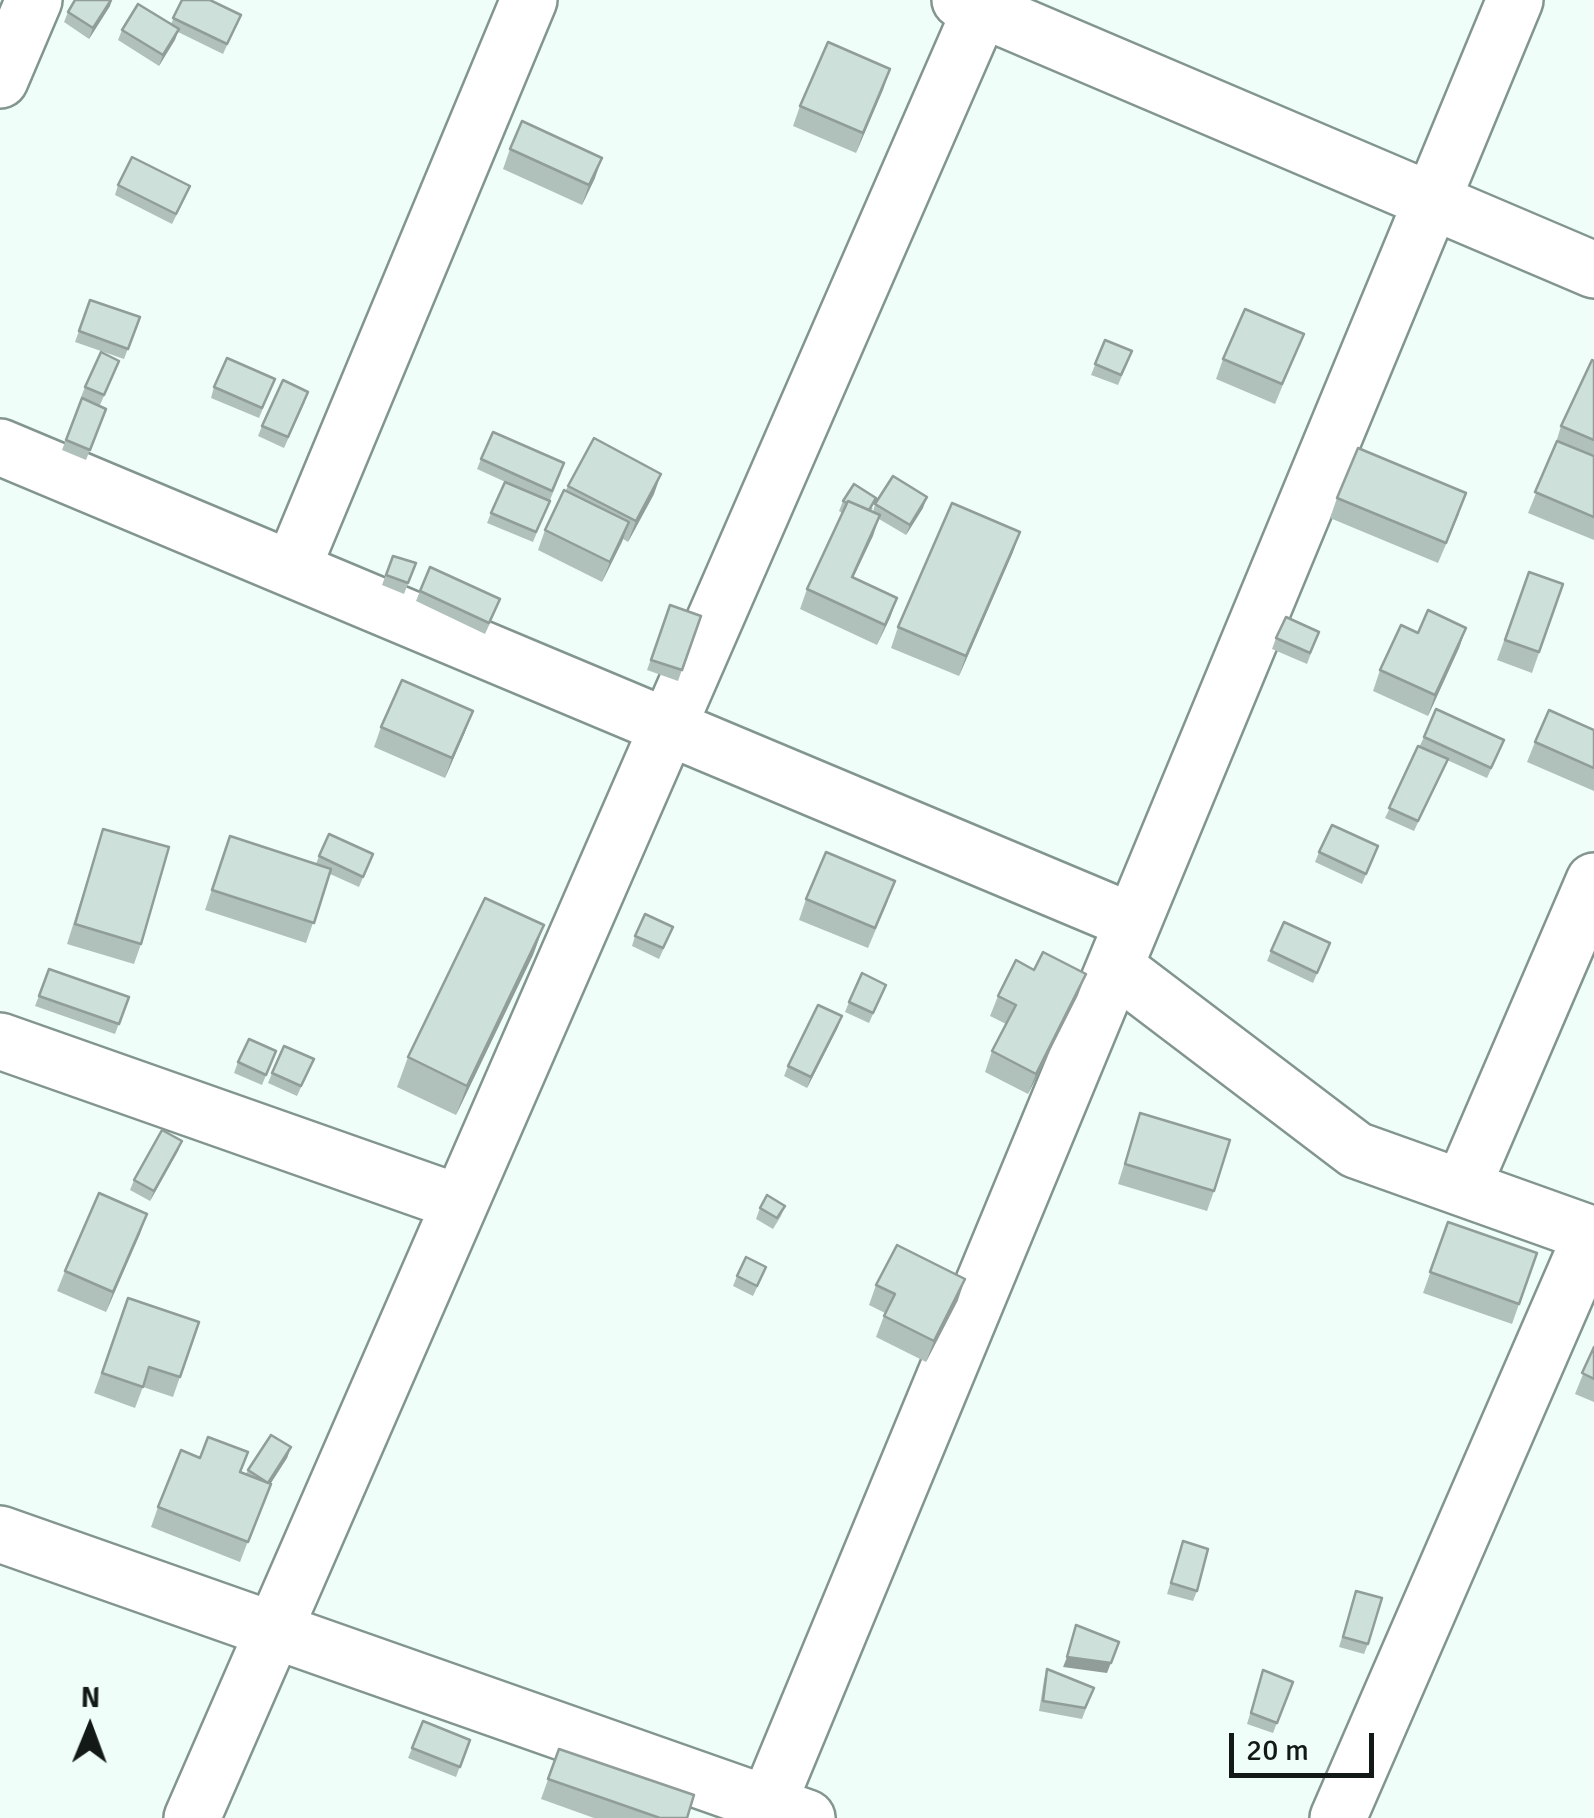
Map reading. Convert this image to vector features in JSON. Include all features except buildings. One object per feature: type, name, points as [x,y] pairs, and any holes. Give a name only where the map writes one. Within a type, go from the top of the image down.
[{"type":"street","points":[[0,80],[34,0]]},
{"type":"street","points":[[292,568],[529,0]]},
{"type":"street","points":[[0,1534],[779,1813],[1124,944],[1515,0]]},
{"type":"street","points":[[192,1818],[668,727],[975,3],[1594,270]]},
{"type":"street","points":[[0,446],[668,727],[1124,944],[1356,1150],[1593,1234],[1338,1818]]},
{"type":"street","points":[[1462,1188],[1594,881]]},
{"type":"street","points":[[0,1041],[460,1203]]}]
